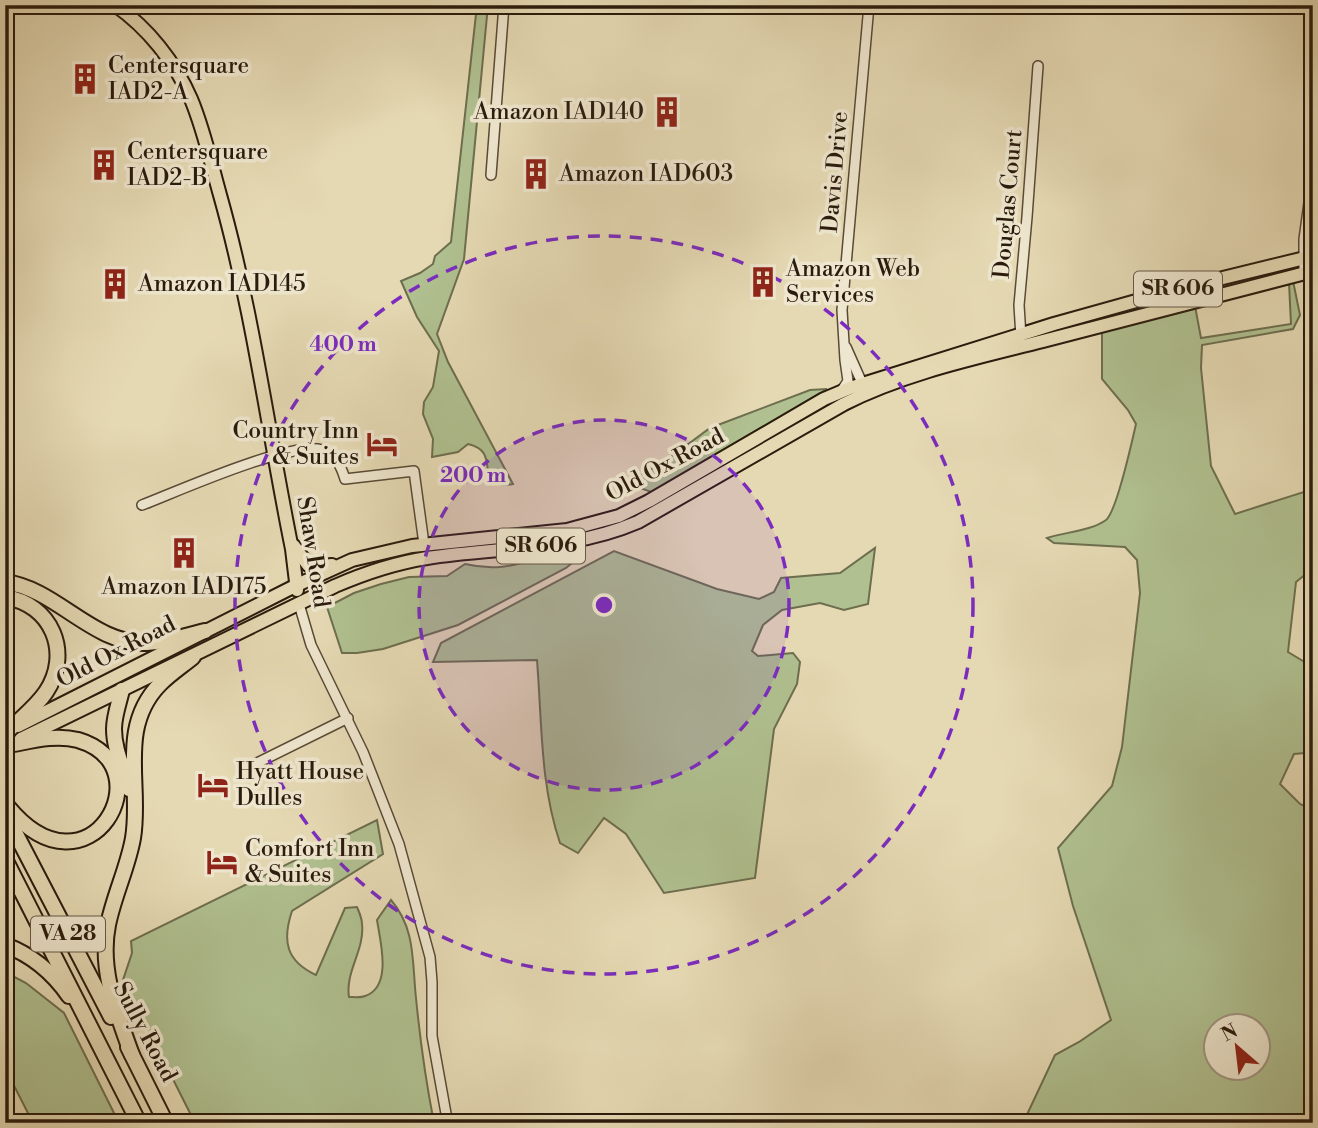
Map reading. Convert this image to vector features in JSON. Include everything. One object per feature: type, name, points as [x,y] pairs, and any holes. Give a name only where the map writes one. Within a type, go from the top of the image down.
[{"type":"highway","points":[[5,582],[32,590],[100,630],[121,639],[147,643],[205,631]]},
{"type":"highway","points":[[5,597],[25,603],[47,619],[58,651],[54,676],[47,691],[7,739]]},
{"type":"highway","points":[[132,1055],[113,1000],[106,956],[108,925],[130,852],[135,818],[133,746],[139,715],[159,685],[193,657]]},
{"type":"highway","points":[[122,690],[114,729],[116,747],[135,818]]},
{"type":"highway","points":[[5,804],[28,827],[45,837],[72,841],[87,837],[105,824],[117,799],[117,783],[112,770],[106,758],[91,745],[58,738],[7,739]]},
{"type":"highway","name":"Sully Road","points":[[5,813],[166,1123]]},
{"type":"highway","name":"Sully Road","points":[[5,859],[139,1123]]},
{"type":"highway","points":[[5,945],[32,958],[51,975],[78,1008],[96,1038]]},
{"type":"main road","name":"Shaw Road","points":[[123,7],[172,64],[191,99],[204,138],[241,274],[290,539],[299,604]]},
{"type":"main road","name":"Old Ox Road","points":[[7,739],[122,690],[350,580],[405,562],[551,545],[616,531],[851,401],[895,382],[1190,286],[1308,257]]},
{"type":"main road","name":"Old Ox Road","points":[[7,739],[205,631],[346,563],[369,555],[424,544],[567,530],[619,516],[840,391],[862,383],[1022,339],[1309,272]]},
{"type":"main road","points":[[851,401],[858,394],[862,383]]},
{"type":"main road","points":[[290,539],[308,565],[319,567],[346,563]]},
{"type":"main road","points":[[122,690],[143,670],[281,601],[297,585]]},
{"type":"street","points":[[491,175],[505,5]]},
{"type":"street","name":"Davis Drive","points":[[840,391],[846,387],[848,381],[842,310],[869,5]]},
{"type":"street","name":"Douglas Court","points":[[1022,339],[1019,305],[1038,66]]},
{"type":"street","points":[[1309,272],[1313,174]]},
{"type":"street","name":"Davis Drive","points":[[844,342],[862,383]]},
{"type":"street","points":[[142,505],[236,467],[303,450],[322,450],[334,456],[345,479],[414,471],[424,544]]},
{"type":"street","name":"Shaw Road","points":[[299,604],[311,645],[348,718],[389,817],[430,957],[432,1036],[447,1119]]},
{"type":"street","points":[[251,766],[348,718]]},
{"type":"green space","points":[[477,5],[488,5],[464,259],[437,334],[448,362],[513,484],[510,485],[491,484],[484,455],[481,450],[468,444],[458,452],[432,457],[433,439],[423,414],[424,402],[433,387],[439,351],[417,317],[401,281],[433,264],[435,256],[451,242]]},
{"type":"green space","points":[[1293,281],[1300,315],[1293,329],[1202,345],[1201,368],[1211,466],[1235,514],[1313,489],[1313,547],[1309,545],[1307,573],[1296,582],[1288,652],[1313,667],[1313,736],[1305,753],[1294,754],[1280,784],[1300,804],[1313,810],[1313,1123],[1023,1123],[1055,1055],[1111,1020],[1073,906],[1058,848],[1112,786],[1122,747],[1140,593],[1137,560],[1125,547],[1054,543],[1047,538],[1085,529],[1106,520],[1115,504],[1124,475],[1136,424],[1102,379],[1102,331],[1195,306],[1201,338],[1291,324],[1289,283]]},
{"type":"green space","points":[[827,389],[651,492],[627,483],[664,462],[710,428],[810,390]]},
{"type":"green space","points":[[875,548],[868,604],[844,610],[820,603],[782,610],[763,625],[752,651],[758,656],[793,653],[800,662],[797,684],[774,729],[755,878],[664,893],[626,834],[604,818],[578,853],[560,843],[545,776],[537,660],[433,662],[441,643],[614,551],[717,589],[759,599],[774,592],[781,578],[840,573]]},
{"type":"green space","points":[[560,554],[568,556],[572,563],[458,625],[383,649],[342,653],[327,607],[354,593],[409,577],[447,576],[465,564],[503,567]]},
{"type":"green space","points":[[377,820],[383,854],[292,911],[287,941],[298,963],[316,975],[345,908],[357,907],[362,920],[362,934],[350,978],[349,997],[365,996],[374,991],[382,973],[382,950],[377,920],[391,900],[409,934],[421,1045],[434,1123],[195,1123],[123,980],[132,953],[131,941]]},
{"type":"green space","points":[[5,972],[26,983],[64,1013],[119,1123],[33,1123],[5,1068]]},
{"type":"place","name":"Centersquare IAD2-A","points":[[85,79]]},
{"type":"place","name":"Amazon IAD140","points":[[667,112]]},
{"type":"place","name":"Centersquare IAD2-B","points":[[104,165]]},
{"type":"place","name":"Amazon IAD603","points":[[536,174]]},
{"type":"place","name":"Amazon Web Services","points":[[763,282]]},
{"type":"place","name":"Amazon IAD145","points":[[115,284]]},
{"type":"place","name":"Country Inn & Suites","points":[[382,444]]},
{"type":"place","name":"Amazon IAD175","points":[[184,553]]},
{"type":"place","name":"Hyatt House Dulles","points":[[213,785]]},
{"type":"place","name":"Comfort Inn & Suites","points":[[222,862]]}]
